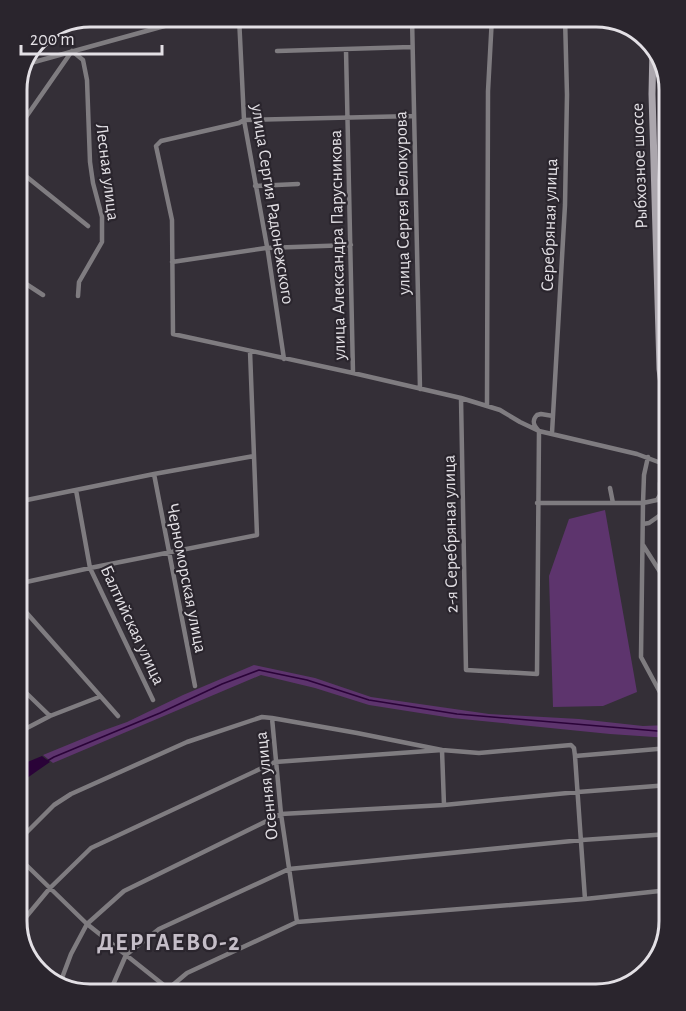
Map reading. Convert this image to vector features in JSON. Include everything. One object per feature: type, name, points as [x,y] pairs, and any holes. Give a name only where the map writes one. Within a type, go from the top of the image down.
[{"type":"street","points":[[34,61],[158,27]]},
{"type":"street","name":"улица Сергия Радонежского","points":[[240,27],[244,120],[284,358]]},
{"type":"street","name":"улица Сергея Белокурова","points":[[412,27],[420,388]]},
{"type":"street","points":[[487,406],[488,91],[491,27]]},
{"type":"street","name":"Серебряная улица","points":[[552,434],[565,206],[567,95],[565,27]]},
{"type":"street","points":[[277,51],[412,47]]},
{"type":"street","name":"улица Александра Парусникова","points":[[346,50],[353,373]]},
{"type":"street","points":[[27,116],[72,51]]},
{"type":"street","name":"Лесная улица","points":[[72,51],[83,60],[87,80],[90,162],[102,217],[102,242],[79,282],[78,296]]},
{"type":"street","name":"Рыбхозное шоссе","points":[[653,63],[659,335]]},
{"type":"street","points":[[414,116],[244,120],[161,141],[156,146],[172,220],[173,334],[461,398],[500,410],[539,431],[637,454],[659,462]]},
{"type":"street","points":[[27,177],[88,226]]},
{"type":"street","points":[[255,186],[298,184]]},
{"type":"street","points":[[172,262],[266,248],[351,245]]},
{"type":"street","points":[[27,285],[43,295]]},
{"type":"street","points":[[27,582],[257,535],[250,351]]},
{"type":"street","name":"2-я Серебряная улица","points":[[461,398],[466,670],[537,674],[537,503]]},
{"type":"street","points":[[553,416],[537,415],[533,422],[539,431],[537,503],[643,502],[657,500],[659,497]]},
{"type":"street","points":[[27,500],[254,456]]},
{"type":"street","points":[[648,458],[644,475],[643,502],[641,657],[659,690]]},
{"type":"street","name":"Черноморская улица","points":[[154,474],[195,686]]},
{"type":"street","points":[[610,488],[613,503]]},
{"type":"street","name":"Балтийская улица","points":[[76,490],[90,568],[153,700]]},
{"type":"street","points":[[643,524],[659,516]]},
{"type":"street","points":[[643,544],[659,570]]},
{"type":"street","points":[[27,615],[118,716]]},
{"type":"street","points":[[27,694],[50,716]]},
{"type":"street","points":[[27,728],[50,716],[99,697]]},
{"type":"street","name":"Осенняя улица","points":[[27,831],[54,805],[71,794],[187,742],[251,720],[262,717],[272,718],[281,814],[297,922]]},
{"type":"street","points":[[272,718],[442,750],[479,753],[571,745],[575,756],[585,899]]},
{"type":"street","points":[[575,756],[659,749]]},
{"type":"street","points":[[27,916],[50,888],[91,848],[275,762],[442,750]]},
{"type":"street","points":[[442,750],[444,805]]},
{"type":"street","points":[[62,977],[71,954],[87,924],[124,891],[281,814],[444,805],[659,786]]},
{"type":"street","points":[[113,984],[126,955],[159,929],[289,869],[582,840],[659,835]]},
{"type":"street","points":[[27,866],[87,924],[158,984]]},
{"type":"street","points":[[175,984],[187,973],[297,922],[659,891]]},
{"type":"shaded area","points":[[605,510],[637,692],[603,706],[553,707],[549,576],[569,519]]},
{"type":"shaded area","points":[[254,665],[315,678],[371,697],[489,714],[659,725],[659,737],[452,718],[369,705],[315,688],[261,675],[53,763],[43,755],[127,722]]},
{"type":"shaded area","points":[[42,756],[50,762],[27,778],[27,762]]},
{"type":"waterway","points":[[47,761],[259,670],[307,680],[369,700],[457,714],[659,731]]},
{"type":"district","name":"ДЕРГАЕВО-2","points":[[169,942]]}]
